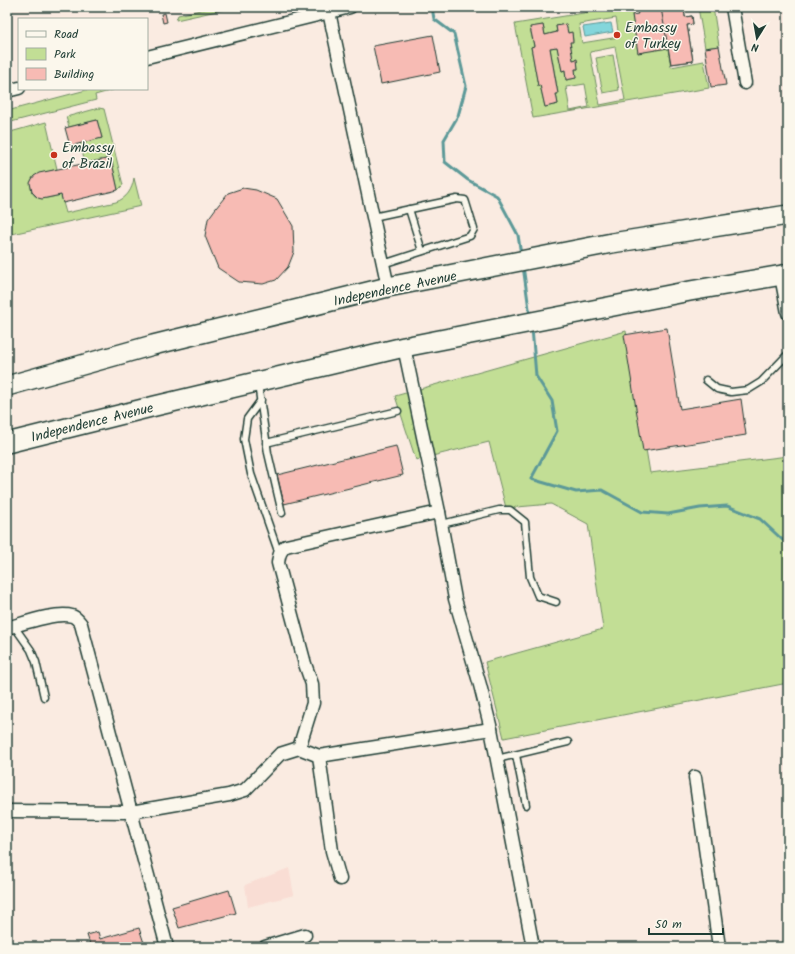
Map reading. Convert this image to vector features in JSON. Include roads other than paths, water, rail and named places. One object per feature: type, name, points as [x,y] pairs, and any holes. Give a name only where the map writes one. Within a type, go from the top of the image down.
[{"type":"main road","name":"Independence Avenue","points":[[7,386],[153,345],[388,287],[612,243],[788,215]]},
{"type":"main road","name":"Independence Avenue","points":[[7,443],[148,408],[259,391],[404,347],[478,334],[690,291],[785,275]]},
{"type":"street","points":[[148,57],[350,7]]},
{"type":"street","points":[[732,7],[745,83]]},
{"type":"street","points":[[329,12],[388,287]]},
{"type":"street","points":[[7,91],[18,88]]},
{"type":"street","points":[[785,275],[788,313]]},
{"type":"street","points":[[404,347],[442,524],[455,599],[491,729],[533,947]]},
{"type":"street","points":[[299,748],[313,703],[312,684],[305,664],[278,563],[281,549],[286,546],[439,512]]},
{"type":"street","points":[[10,627],[47,617],[67,615],[77,619],[81,624],[167,947]]},
{"type":"street","points":[[7,811],[131,812],[229,796],[245,790],[280,754],[299,748],[319,756],[491,729]]},
{"type":"street","points":[[319,756],[332,851],[340,879]]},
{"type":"street","points":[[695,777],[719,947]]},
{"type":"street","points":[[265,947],[305,935]]},
{"type":"lane","points":[[373,217],[457,199],[465,200],[474,229],[470,236],[383,264]]},
{"type":"lane","points":[[409,209],[422,251]]},
{"type":"lane","points":[[706,380],[717,389],[731,392],[748,390],[761,382],[788,354]]},
{"type":"lane","points":[[259,391],[266,442],[282,513]]},
{"type":"lane","points":[[259,391],[247,419],[244,440],[251,474],[279,555]]},
{"type":"lane","points":[[266,442],[398,411]]},
{"type":"lane","points":[[442,524],[499,510],[510,510],[525,522],[530,577],[538,596],[556,602]]},
{"type":"lane","points":[[10,627],[31,650],[36,662],[44,697]]},
{"type":"lane","points":[[497,759],[568,742]]},
{"type":"lane","points":[[516,755],[526,805]]},
{"type":"water","points":[[611,23],[613,32],[585,37],[583,27]]},
{"type":"waterway","points":[[432,7],[434,19],[454,34],[466,86],[458,116],[444,140],[445,162],[468,180],[497,196],[518,235],[521,255]]},
{"type":"waterway","points":[[523,266],[530,316]]},
{"type":"waterway","points":[[532,328],[536,376],[552,401],[557,431],[531,479],[576,492],[602,490],[642,512],[668,514],[700,508],[727,506],[760,519],[788,545]]},
{"type":"place","name":"Embassy of Turkey","points":[[617,35]]},
{"type":"place","name":"Embassy of Brazil","points":[[54,155]]}]
